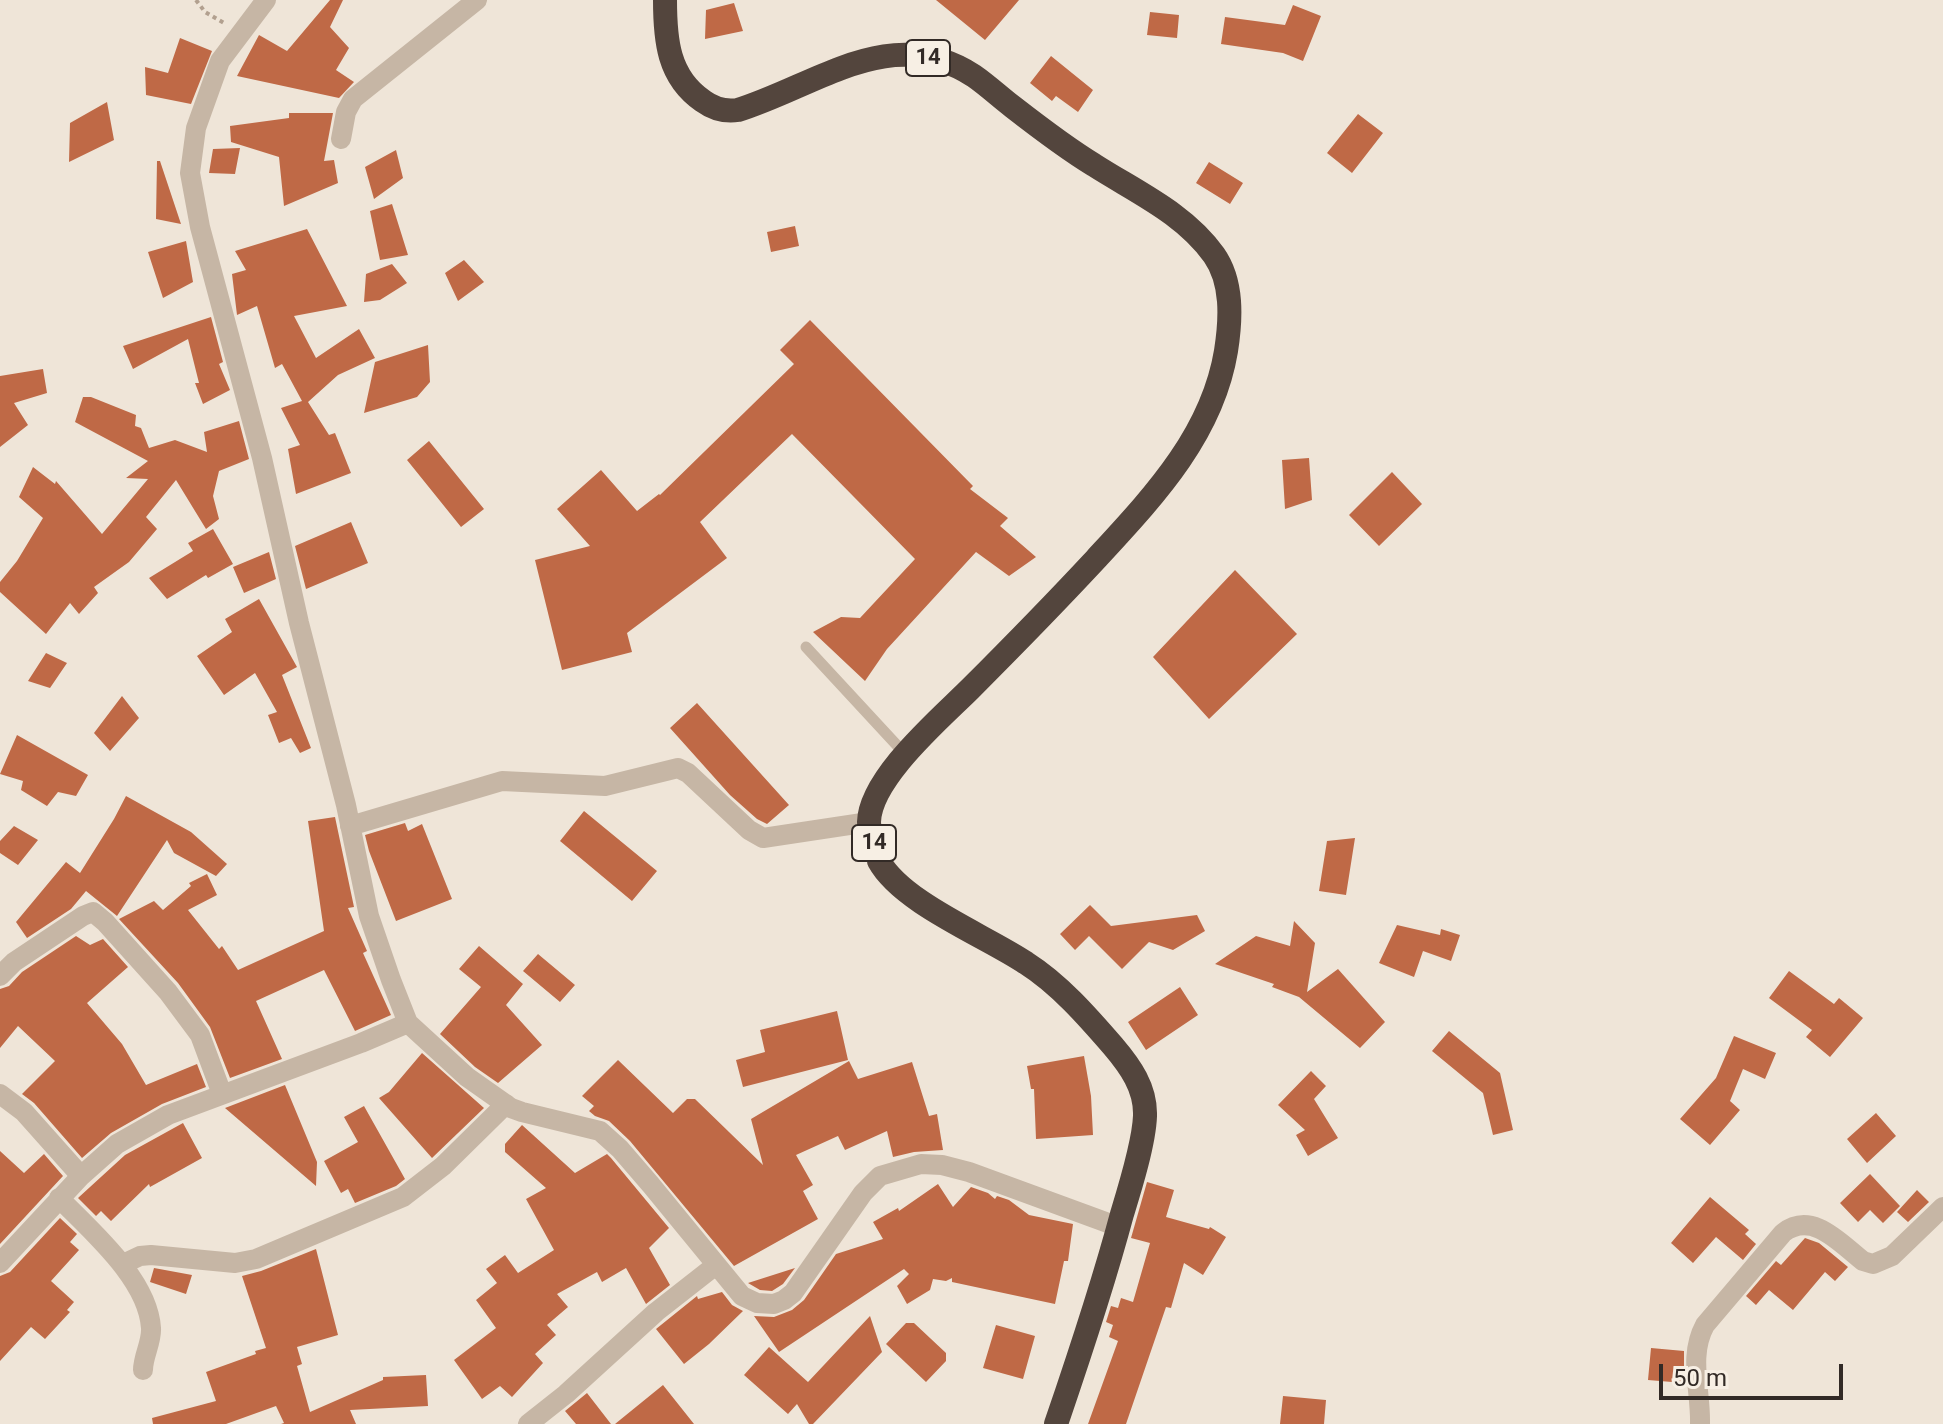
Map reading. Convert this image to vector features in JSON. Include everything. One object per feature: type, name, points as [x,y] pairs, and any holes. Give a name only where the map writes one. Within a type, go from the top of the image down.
[{"type":"highway","name":"14","points":[[665,0],[672,66],[683,84],[710,106],[725,111],[738,110],[868,58],[896,53],[914,54],[952,65],[973,76],[1056,141],[1143,193],[1182,222],[1216,257],[1228,283],[1230,330],[1221,383],[1200,428],[1159,491],[1034,625],[905,754],[878,792],[869,822],[879,860],[901,886],[1028,964],[1092,1022],[1135,1073],[1141,1088],[1145,1116],[1131,1183],[1056,1424]]},
{"type":"street","points":[[266,0],[220,61],[196,128],[190,173],[200,227],[262,458],[369,916],[408,1023],[467,1077],[506,1104],[522,1112],[600,1131],[631,1161],[742,1296],[757,1303],[774,1304],[793,1293],[863,1193],[880,1176],[921,1164],[942,1165],[969,1172],[1119,1227]]},
{"type":"street","points":[[341,139],[346,112],[353,99],[477,0]]},
{"type":"street","points":[[350,826],[502,781],[605,786],[678,768],[688,773],[749,830],[763,838],[869,822]]},
{"type":"street","points":[[0,976],[14,962],[93,912],[168,992],[200,1035],[222,1094]]},
{"type":"street","points":[[0,1263],[59,1198],[117,1144],[168,1115],[408,1023]]},
{"type":"street","points":[[0,1094],[24,1112],[81,1176]]},
{"type":"street","points":[[123,1264],[140,1256],[151,1255],[235,1263],[269,1254],[403,1197],[443,1166],[506,1104]]},
{"type":"street","points":[[59,1198],[123,1264],[145,1308],[151,1329],[143,1370]]},
{"type":"street","points":[[1700,1424],[1695,1352],[1697,1339],[1705,1325],[1783,1233],[1800,1223],[1815,1225],[1863,1261],[1873,1264],[1892,1256],[1943,1207]]},
{"type":"street","points":[[528,1424],[566,1394],[656,1312],[716,1265]]},
{"type":"lane","points":[[806,647],[905,754]]},
{"type":"path","points":[[196,0],[205,12],[239,32]]},
{"type":"building","points":[[330,0],[343,0],[330,27],[349,48],[336,70],[354,82],[339,98],[237,76],[259,35],[287,51]]},
{"type":"building","points":[[936,0],[1019,0],[985,40]]},
{"type":"building","points":[[734,3],[743,31],[705,39],[706,10]]},
{"type":"building","points":[[1293,5],[1321,16],[1303,61],[1283,53],[1221,44],[1225,17],[1285,25]]},
{"type":"building","points":[[1150,12],[1179,15],[1177,38],[1147,35]]},
{"type":"building","points":[[180,38],[212,51],[191,104],[146,95],[145,67],[168,73]]},
{"type":"building","points":[[1051,56],[1093,90],[1078,112],[1056,96],[1052,101],[1030,83]]},
{"type":"building","points":[[107,102],[114,140],[69,162],[70,123]]},
{"type":"building","points":[[289,113],[333,113],[324,161],[334,160],[338,183],[284,206],[279,157],[231,142],[230,126],[289,118]]},
{"type":"building","points":[[1358,114],[1383,133],[1352,173],[1327,153]]},
{"type":"building","points":[[240,148],[235,174],[209,173],[213,149]]},
{"type":"building","points":[[396,150],[403,178],[374,199],[365,167]]},
{"type":"building","points":[[157,161],[160,161],[181,224],[156,219]]},
{"type":"building","points":[[1209,162],[1243,183],[1230,204],[1196,183]]},
{"type":"building","points":[[392,204],[408,255],[380,260],[370,211]]},
{"type":"building","points":[[795,226],[799,246],[771,252],[767,232]]},
{"type":"building","points":[[307,229],[347,306],[294,316],[316,358],[359,329],[375,358],[338,375],[308,402],[329,435],[335,433],[351,473],[296,494],[288,449],[300,445],[281,408],[302,401],[282,364],[275,368],[257,306],[237,315],[232,274],[246,270],[235,251]]},
{"type":"building","points":[[186,241],[193,282],[163,298],[148,252]]},
{"type":"building","points":[[464,260],[484,282],[458,301],[445,273]]},
{"type":"building","points":[[392,264],[407,283],[380,300],[364,302],[366,274]]},
{"type":"building","points":[[211,317],[223,362],[219,364],[230,390],[203,404],[195,383],[199,383],[188,339],[133,369],[123,346]]},
{"type":"building","points":[[810,320],[973,486],[970,489],[1008,518],[1000,526],[1036,557],[1009,576],[976,552],[887,649],[865,681],[813,632],[841,617],[860,618],[915,559],[792,434],[700,522],[727,558],[627,633],[632,652],[562,670],[535,560],[590,546],[557,509],[601,470],[637,511],[660,495],[794,364],[780,350]]},
{"type":"building","points":[[428,345],[430,382],[417,397],[364,413],[375,362]]},
{"type":"building","points":[[43,369],[47,393],[14,403],[28,425],[0,447],[0,376]]},
{"type":"building","points":[[83,397],[91,397],[136,415],[135,426],[141,428],[149,448],[175,440],[207,452],[204,432],[239,421],[249,459],[219,471],[213,496],[219,519],[206,529],[176,480],[146,517],[157,529],[129,562],[94,587],[98,593],[79,614],[70,603],[46,634],[0,592],[0,582],[43,518],[19,497],[33,467],[55,484],[56,481],[102,534],[148,479],[126,478],[148,461],[75,422]]},
{"type":"building","points":[[429,441],[484,509],[461,527],[407,460]]},
{"type":"building","points":[[1309,458],[1312,500],[1285,509],[1282,460]]},
{"type":"building","points":[[1392,472],[1422,504],[1379,546],[1349,515]]},
{"type":"building","points":[[351,522],[368,563],[306,589],[295,546]]},
{"type":"building","points":[[213,529],[233,564],[208,578],[206,575],[167,599],[149,578],[193,551],[188,543]]},
{"type":"building","points":[[269,552],[276,579],[244,593],[233,567]]},
{"type":"building","points":[[1235,570],[1297,634],[1209,719],[1153,657]]},
{"type":"building","points":[[259,599],[297,667],[282,675],[311,748],[300,753],[291,738],[279,743],[268,715],[277,712],[255,673],[224,695],[197,656],[232,632],[225,619]]},
{"type":"building","points":[[46,653],[67,663],[50,688],[28,681]]},
{"type":"building","points":[[122,696],[139,718],[110,751],[94,733]]},
{"type":"building","points":[[697,703],[789,805],[767,824],[730,795],[670,728]]},
{"type":"building","points":[[17,735],[88,775],[76,796],[58,792],[47,806],[21,790],[23,781],[0,774]]},
{"type":"building","points":[[126,796],[191,832],[227,864],[216,876],[174,853],[167,840],[117,916],[86,891],[71,909],[27,938],[16,922],[66,862],[80,873]]},
{"type":"building","points":[[584,811],[657,871],[632,901],[560,841]]},
{"type":"building","points":[[335,817],[354,907],[348,908],[367,951],[363,953],[391,1015],[355,1031],[324,970],[256,1001],[282,1059],[230,1078],[210,1027],[178,983],[119,919],[154,901],[163,910],[191,886],[189,883],[207,874],[217,895],[188,910],[219,949],[222,946],[238,970],[324,931],[308,821]]},
{"type":"building","points":[[405,823],[408,831],[422,824],[452,899],[396,921],[365,835]]},
{"type":"building","points":[[14,826],[38,840],[18,865],[0,853],[0,841]]},
{"type":"building","points":[[1355,838],[1346,895],[1319,891],[1327,841]]},
{"type":"building","points":[[1090,905],[1111,926],[1197,915],[1205,931],[1173,950],[1149,942],[1122,969],[1089,936],[1075,950],[1060,934]]},
{"type":"building","points":[[1294,921],[1315,943],[1307,992],[1338,969],[1385,1022],[1360,1048],[1299,997],[1272,987],[1274,984],[1215,964],[1256,936],[1290,946]]},
{"type":"building","points":[[1397,925],[1440,935],[1441,929],[1460,935],[1451,961],[1423,951],[1414,977],[1379,963]]},
{"type":"building","points":[[76,936],[90,945],[103,939],[128,967],[87,1003],[122,1044],[146,1085],[197,1064],[206,1087],[162,1104],[111,1133],[82,1158],[34,1103],[22,1094],[55,1061],[18,1026],[0,1048],[0,989],[9,986],[22,972]]},
{"type":"building","points":[[479,946],[523,984],[506,1005],[542,1045],[498,1083],[475,1067],[440,1034],[481,987],[459,969]]},
{"type":"building","points":[[538,954],[575,985],[560,1002],[523,971]]},
{"type":"building","points":[[1789,971],[1834,1004],[1839,998],[1863,1018],[1830,1057],[1806,1037],[1812,1030],[1769,998]]},
{"type":"building","points":[[1180,987],[1198,1015],[1146,1050],[1128,1022]]},
{"type":"building","points":[[837,1011],[848,1060],[743,1087],[736,1060],[765,1052],[760,1030]]},
{"type":"building","points":[[1449,1031],[1500,1073],[1513,1130],[1493,1135],[1483,1093],[1432,1051]]},
{"type":"building","points":[[1734,1036],[1776,1053],[1765,1079],[1743,1069],[1730,1101],[1740,1110],[1710,1145],[1680,1119],[1716,1078]]},
{"type":"building","points":[[422,1053],[484,1108],[432,1158],[379,1098],[389,1092]]},
{"type":"building","points":[[1084,1056],[1091,1096],[1093,1135],[1036,1139],[1034,1089],[1031,1089],[1027,1066]]},
{"type":"building","points":[[618,1060],[673,1113],[687,1099],[695,1099],[763,1165],[751,1119],[849,1061],[858,1079],[912,1062],[929,1116],[937,1114],[943,1150],[893,1157],[887,1131],[845,1150],[838,1136],[796,1155],[813,1185],[803,1191],[818,1219],[734,1266],[630,1141],[609,1121],[589,1111],[594,1106],[582,1096]]},
{"type":"building","points":[[1311,1071],[1326,1086],[1314,1099],[1338,1138],[1308,1156],[1296,1135],[1305,1130],[1278,1105]]},
{"type":"building","points":[[285,1085],[317,1162],[316,1186],[225,1108]]},
{"type":"building","points":[[364,1106],[405,1179],[396,1186],[355,1203],[348,1189],[341,1193],[324,1161],[358,1142],[344,1117]]},
{"type":"building","points":[[1876,1113],[1896,1136],[1867,1163],[1847,1139]]},
{"type":"building","points":[[183,1123],[202,1158],[150,1187],[149,1184],[111,1221],[101,1211],[96,1216],[78,1198],[125,1155]]},
{"type":"building","points":[[522,1125],[575,1173],[607,1154],[611,1158],[669,1228],[649,1248],[670,1285],[646,1304],[626,1268],[602,1282],[597,1272],[557,1294],[568,1307],[547,1325],[556,1335],[535,1354],[543,1363],[512,1397],[500,1386],[482,1399],[454,1360],[496,1328],[476,1300],[497,1283],[486,1269],[505,1255],[518,1273],[554,1250],[526,1199],[546,1188],[505,1152],[505,1144]]},
{"type":"building","points":[[0,1151],[24,1173],[44,1154],[63,1176],[0,1244]]},
{"type":"building","points":[[1870,1174],[1900,1206],[1883,1223],[1870,1210],[1858,1222],[1840,1203]]},
{"type":"building","points":[[1147,1182],[1174,1190],[1166,1217],[1210,1227],[1226,1237],[1203,1275],[1184,1263],[1171,1308],[1166,1307],[1126,1424],[1088,1424],[1118,1341],[1109,1337],[1113,1325],[1106,1322],[1111,1306],[1118,1308],[1121,1298],[1133,1302],[1150,1243],[1131,1238]]},
{"type":"building","points":[[938,1184],[953,1207],[971,1187],[995,1199],[997,1196],[1009,1200],[1029,1215],[1073,1224],[1068,1261],[1064,1261],[1055,1304],[952,1282],[952,1278],[946,1281],[933,1279],[930,1290],[907,1304],[897,1286],[909,1274],[904,1269],[779,1352],[754,1316],[774,1317],[792,1310],[804,1300],[836,1254],[883,1239],[873,1222],[898,1208],[899,1211]]},
{"type":"building","points":[[1917,1190],[1929,1202],[1908,1222],[1897,1212]]},
{"type":"building","points":[[1710,1197],[1749,1230],[1745,1234],[1756,1244],[1743,1260],[1716,1237],[1693,1263],[1671,1243]]},
{"type":"building","points":[[60,1218],[77,1234],[70,1242],[79,1250],[51,1281],[74,1302],[67,1310],[70,1312],[45,1339],[31,1327],[0,1361],[0,1276],[10,1272]]},
{"type":"building","points":[[1805,1238],[1819,1243],[1848,1267],[1835,1281],[1825,1272],[1793,1310],[1769,1290],[1756,1305],[1746,1296],[1776,1261],[1781,1265]]},
{"type":"building","points":[[316,1249],[338,1335],[297,1347],[302,1364],[297,1366],[310,1412],[383,1380],[383,1377],[426,1375],[428,1406],[350,1410],[356,1424],[281,1424],[284,1423],[276,1406],[226,1424],[153,1424],[152,1418],[216,1401],[206,1372],[266,1348],[242,1276]]},
{"type":"building","points":[[154,1268],[192,1275],[186,1294],[150,1282]]},
{"type":"building","points":[[795,1268],[783,1284],[772,1291],[760,1290],[748,1283]]},
{"type":"building","points":[[722,1292],[732,1305],[743,1311],[684,1364],[656,1329],[697,1296],[698,1299]]},
{"type":"building","points":[[870,1316],[882,1352],[813,1424],[809,1424],[797,1404],[788,1414],[744,1375],[769,1347],[808,1382]]},
{"type":"building","points":[[906,1323],[914,1323],[946,1353],[946,1361],[926,1382],[886,1344]]},
{"type":"building","points":[[996,1325],[1035,1336],[1023,1379],[983,1368]]},
{"type":"building","points":[[1651,1348],[1684,1351],[1684,1383],[1648,1380]]},
{"type":"building","points":[[663,1385],[694,1424],[615,1424]]},
{"type":"building","points":[[587,1393],[611,1424],[576,1424],[565,1411]]},
{"type":"building","points":[[1283,1396],[1326,1400],[1324,1424],[1280,1424]]}]
